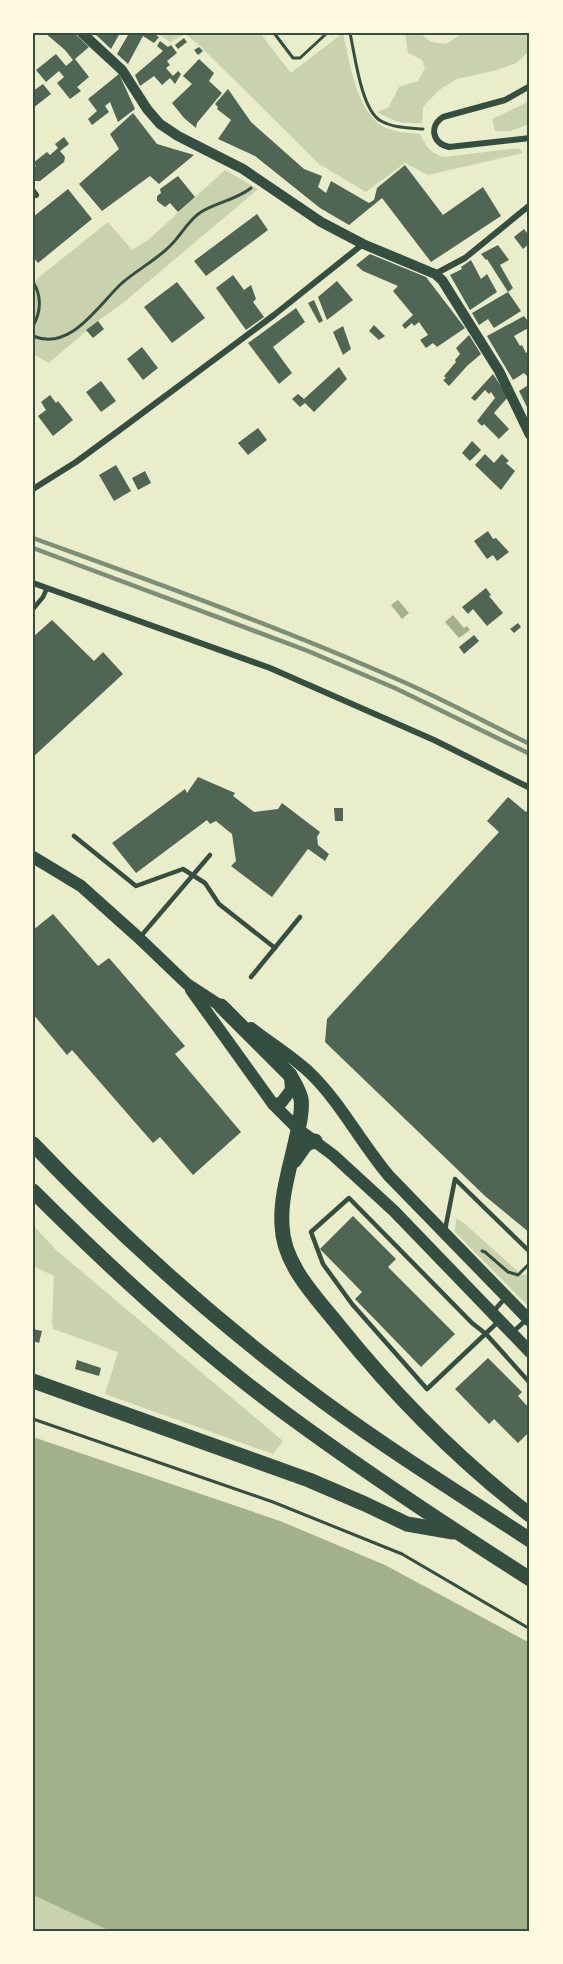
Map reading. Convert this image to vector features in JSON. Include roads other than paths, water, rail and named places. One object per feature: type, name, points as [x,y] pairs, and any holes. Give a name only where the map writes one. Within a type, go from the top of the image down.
[{"type":"highway","points":[[221,1006],[290,1075],[302,1101],[283,1202],[282,1224],[284,1241],[299,1275],[371,1366],[403,1402],[461,1458],[530,1515]]},
{"type":"highway","points":[[290,1169],[299,1151],[306,1144],[315,1141]]},
{"type":"highway","points":[[33,1144],[146,1254],[224,1323],[295,1380],[381,1442],[530,1540]]},
{"type":"highway","points":[[33,1191],[123,1278],[201,1346],[284,1412],[364,1470],[530,1579]]},
{"type":"highway","points":[[33,1381],[309,1480],[407,1524],[458,1533]]},
{"type":"main road","points":[[33,857],[81,886],[187,984],[273,1104],[298,1129],[333,1155],[394,1211],[530,1352]]},
{"type":"main road","points":[[187,984],[221,1006],[309,1072],[328,1093],[372,1155],[529,1320]]},
{"type":"main road","points":[[273,1104],[281,1103],[291,1090],[290,1075]]},
{"type":"street","points":[[82,33],[122,70],[147,109],[160,124],[260,180],[321,222],[363,244],[435,274],[442,280],[488,352],[530,435]]},
{"type":"street","points":[[530,86],[505,100],[443,117],[435,124],[434,130],[436,140],[442,146],[448,147],[530,138]]},
{"type":"street","points":[[435,274],[465,258],[530,205]]},
{"type":"street","points":[[33,489],[121,429],[274,315],[363,244]]},
{"type":"street","points":[[33,583],[270,668],[423,735],[530,788]]},
{"type":"lane","points":[[33,609],[43,597],[46,588]]},
{"type":"lane","points":[[74,836],[136,886],[183,869],[194,874],[205,883],[219,904],[275,948]]},
{"type":"lane","points":[[139,938],[210,855]]},
{"type":"lane","points":[[251,977],[300,917]]},
{"type":"lane","points":[[444,1232],[455,1179],[530,1252]]},
{"type":"lane","points":[[506,1297],[486,1334],[427,1389],[352,1304],[323,1264],[311,1232],[349,1198],[472,1323],[486,1334],[530,1383]]},
{"type":"lane","points":[[512,1334],[529,1320]]},
{"type":"railway","points":[[33,538],[217,606],[354,661],[432,695],[530,744]]},
{"type":"railway","points":[[33,548],[308,651],[397,689],[530,754]]}]
